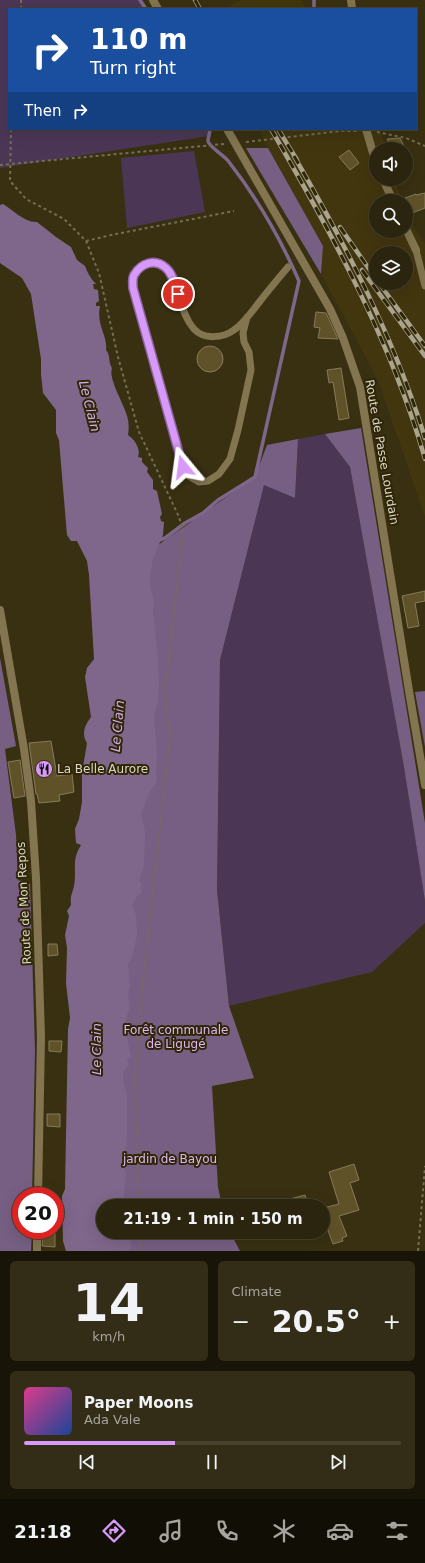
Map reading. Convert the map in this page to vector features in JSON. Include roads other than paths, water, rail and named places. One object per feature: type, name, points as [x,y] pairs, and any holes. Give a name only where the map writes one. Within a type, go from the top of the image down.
[{"type":"street","name":"Route de Passe Lourdain","points":[[228,130],[330,309],[343,338],[360,387],[398,628],[425,785]]},
{"type":"street","points":[[366,130],[370,142]]},
{"type":"street","points":[[410,238],[416,250]]},
{"type":"street","name":"Route de Mon Repos","points":[[0,610],[24,749],[31,801],[41,1038],[38,1187]]},
{"type":"street","points":[[37,1239],[37,1251]]},
{"type":"lane","points":[[416,250],[425,286]]},
{"type":"lane","points":[[247,317],[243,333],[244,342],[249,352],[251,370],[230,459],[219,474],[208,481],[199,482],[190,477],[183,467],[133,288],[133,276],[139,268],[149,262],[159,263],[167,268],[174,279],[182,308],[195,330],[206,335],[222,336],[234,330],[247,317],[288,267]]},
{"type":"water","name":"Le Clain","points":[[3,204],[24,218],[37,222],[71,247],[77,260],[85,266],[92,280],[96,284],[93,284],[94,289],[98,290],[99,301],[96,303],[96,306],[100,306],[99,313],[101,325],[106,350],[112,368],[111,373],[114,385],[128,418],[128,435],[137,445],[139,451],[138,457],[142,458],[142,462],[148,468],[147,472],[153,480],[153,489],[157,491],[162,514],[160,517],[161,521],[164,522],[163,535],[153,559],[150,576],[150,586],[154,601],[153,612],[159,682],[158,701],[154,717],[157,753],[157,781],[151,790],[141,813],[145,831],[144,866],[139,880],[142,885],[140,888],[142,893],[137,896],[132,906],[136,915],[137,936],[132,957],[128,964],[130,986],[128,995],[130,1006],[125,1022],[125,1029],[131,1056],[127,1060],[129,1066],[124,1070],[123,1074],[127,1095],[127,1136],[124,1167],[126,1174],[124,1199],[96,1199],[96,1239],[130,1239],[131,1247],[129,1251],[66,1251],[63,1241],[68,1029],[70,1018],[66,983],[67,948],[65,935],[69,916],[67,911],[71,905],[71,897],[75,880],[75,861],[81,845],[76,843],[75,829],[79,819],[82,802],[82,773],[87,743],[84,736],[84,730],[91,717],[85,677],[87,668],[94,659],[89,575],[87,561],[77,541],[71,541],[67,535],[59,440],[56,433],[56,410],[43,393],[41,359],[31,294],[22,278],[0,263],[0,205]]},
{"type":"waterway","points":[[140,0],[145,8]]},
{"type":"waterway","points":[[314,0],[314,8]]},
{"type":"waterway","points":[[157,541],[165,538],[185,523],[203,513],[218,500],[255,477],[299,281],[259,205],[227,160],[209,143],[210,130]]},
{"type":"railway","points":[[195,0],[199,8]]},
{"type":"railway","points":[[272,130],[338,248],[358,289],[395,372],[425,459]]},
{"type":"railway","points":[[279,130],[297,160]]},
{"type":"railway","points":[[294,156],[350,258],[384,328],[413,401],[425,438]]},
{"type":"railway","points":[[340,227],[369,269]]},
{"type":"railway","points":[[362,270],[425,356]]},
{"type":"railway","points":[[384,290],[425,346]]},
{"type":"place","name":"La Belle Aurore","points":[[44,769]]},
{"type":"park label","name":"Forêt communale de Ligugé","points":[[176,1037]]},
{"type":"park label","name":"jardin de Bayou","points":[[170,1159]]}]
